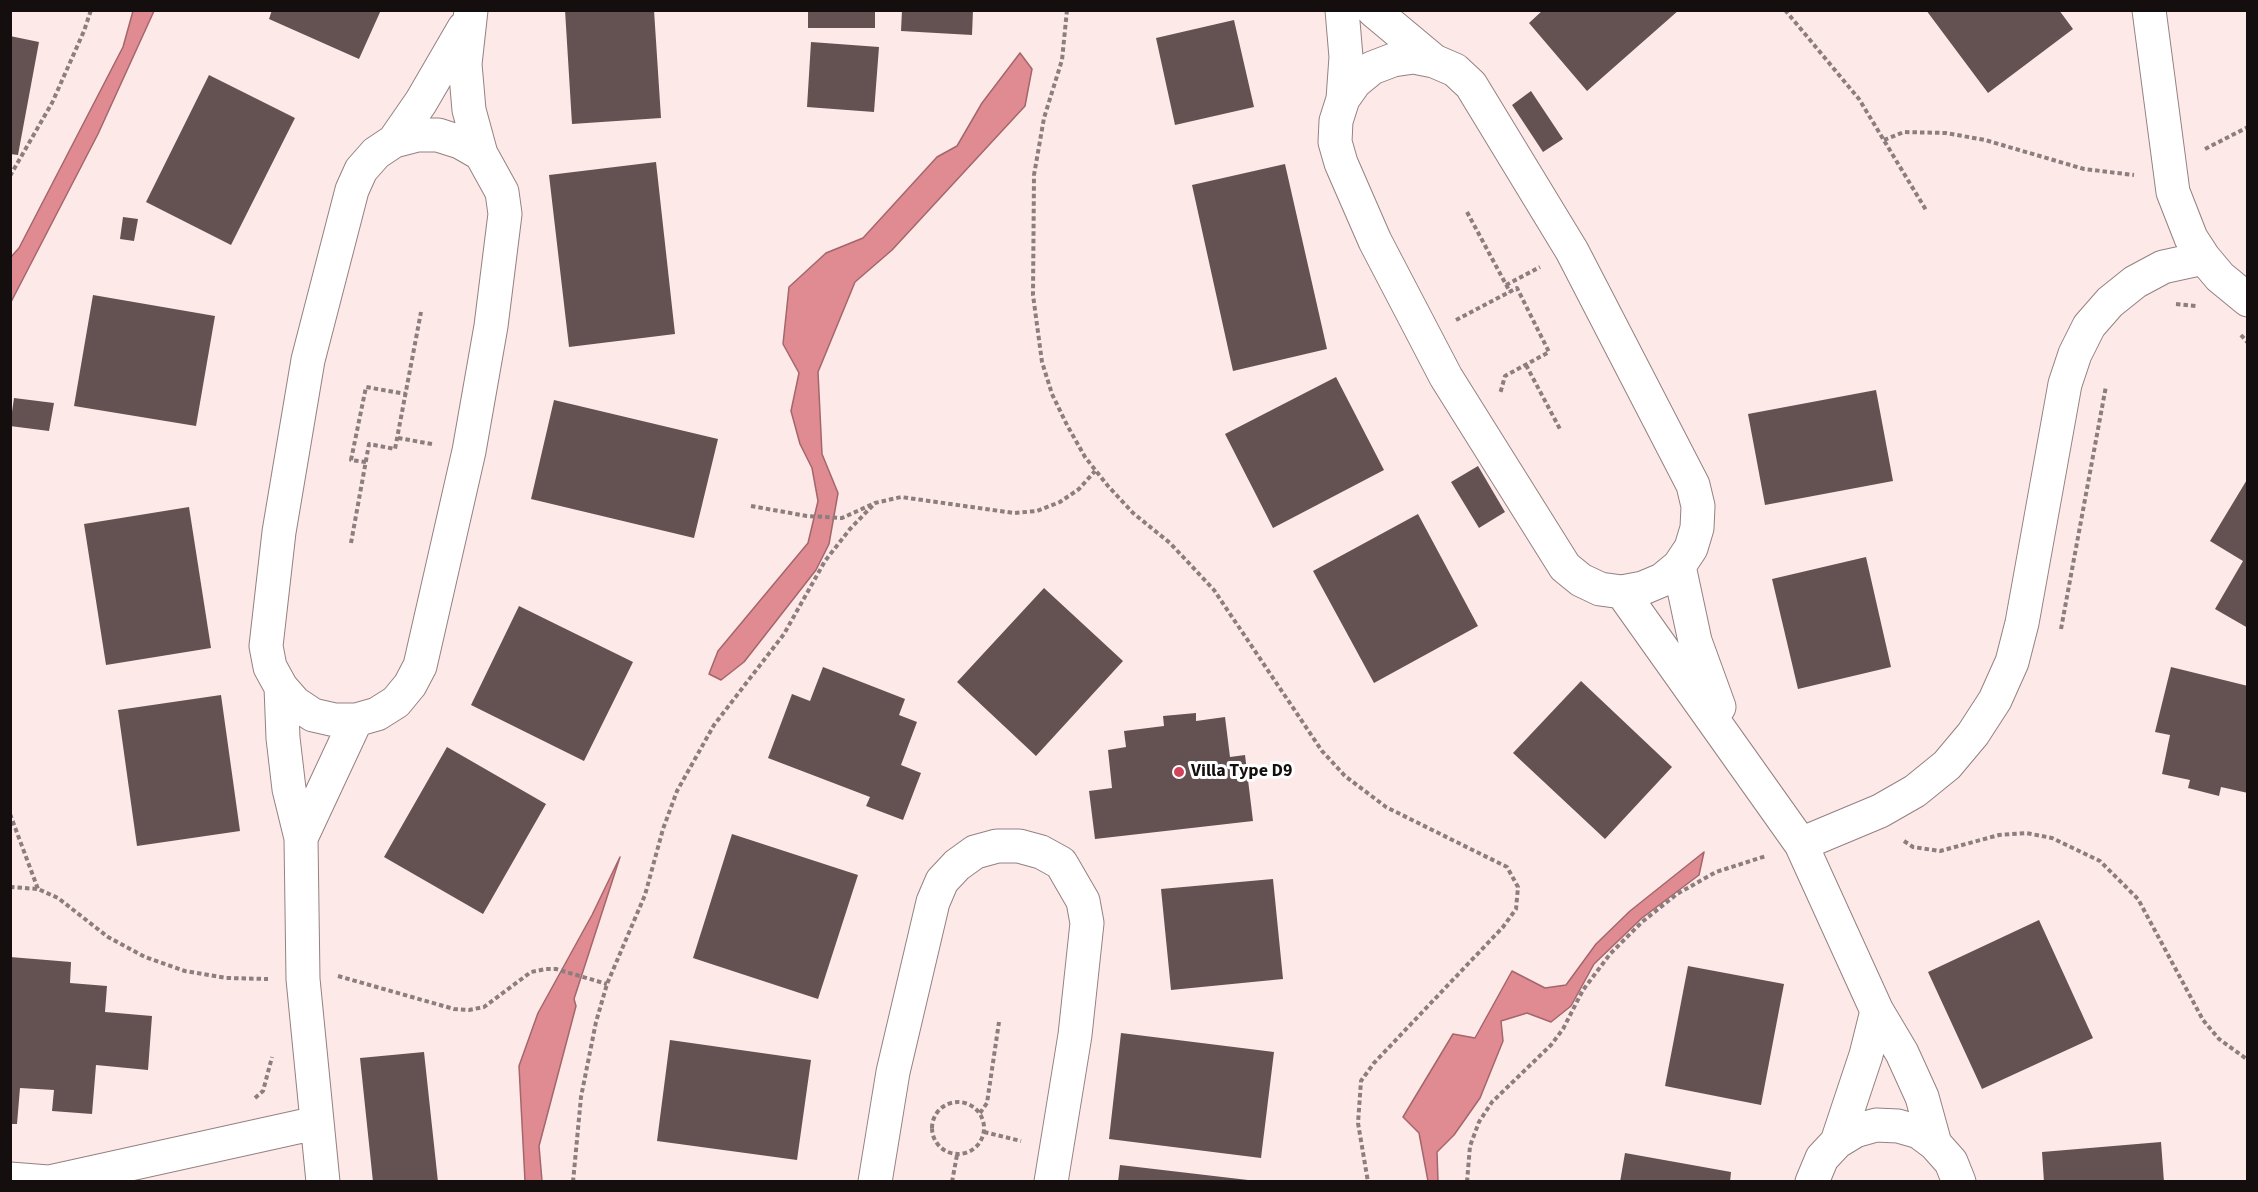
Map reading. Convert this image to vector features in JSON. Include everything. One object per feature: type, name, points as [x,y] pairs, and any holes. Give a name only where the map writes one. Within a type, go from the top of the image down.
[{"type":"street","points":[[1342,10],[1346,57],[1343,99],[1336,121],[1335,142],[1341,164],[1375,241],[1423,336],[1469,416],[1565,567],[1581,580],[1600,589],[1622,592],[1643,588],[1662,580],[1679,566],[1691,548],[1697,528],[1698,506],[1693,485],[1606,312],[1528,177],[1471,85],[1455,70],[1434,61],[1414,57],[1393,60],[1372,68],[1355,82],[1343,99]]},
{"type":"street","points":[[1373,10],[1434,61]]},
{"type":"street","points":[[2149,10],[2173,192],[2181,215],[2204,258],[2220,277],[2247,300]]},
{"type":"street","points":[[394,141],[446,61],[470,15]]},
{"type":"street","points":[[470,15],[465,64],[468,98],[481,154],[502,192],[505,214],[491,326],[469,451],[420,666],[410,686],[396,702],[377,714],[356,720],[335,720],[313,715],[295,703],[281,687],[270,667],[266,646],[290,457],[308,360],[351,190],[361,170],[376,153],[394,141],[417,135],[438,135],[460,142],[481,154]]},
{"type":"street","points":[[1801,844],[1880,811],[1915,791],[1947,765],[1973,734],[1995,700],[2014,652],[2065,384],[2075,354],[2090,326],[2110,302],[2135,282],[2163,267],[2204,258]]},
{"type":"street","points":[[1679,566],[1695,641],[1738,754]]},
{"type":"street","points":[[1622,592],[1801,844],[1877,1011],[1902,1053],[1922,1098],[1935,1144]]},
{"type":"street","points":[[281,687],[288,778],[301,838],[303,979],[323,1182]]},
{"type":"street","points":[[301,838],[356,720]]},
{"type":"street","points":[[874,1182],[897,1051],[933,902],[942,881],[957,865],[975,852],[997,846],[1019,846],[1041,852],[1062,863],[1083,901],[1087,923],[1075,1035],[1051,1182]]},
{"type":"street","points":[[1836,1142],[1866,1055],[1877,1011]]},
{"type":"street","points":[[10,1179],[48,1182],[316,1123]]},
{"type":"street","points":[[1812,1182],[1822,1158],[1836,1142],[1855,1131],[1876,1125],[1898,1126],[1919,1132],[1935,1144],[1951,1162],[1959,1182]]},
{"type":"path","points":[[10,176],[52,103],[84,32],[91,10]]},
{"type":"path","points":[[1067,10],[1062,60],[1041,128],[1034,175],[1033,295],[1042,362],[1052,394],[1095,471],[1132,513],[1170,543],[1214,590],[1322,751],[1345,776],[1386,807],[1507,867],[1518,887],[1516,909],[1503,927],[1374,1063],[1361,1081],[1358,1097],[1358,1123],[1368,1182]]},
{"type":"path","points":[[1785,10],[1859,99],[1926,210]]},
{"type":"path","points":[[1884,140],[1904,132],[1946,133],[1985,140],[2084,169],[2113,175],[2136,176],[2169,165],[2247,127]]},
{"type":"path","points":[[1467,212],[1510,292]]},
{"type":"path","points":[[1423,336],[1517,288],[1549,352],[1505,376],[1498,400],[1469,416]]},
{"type":"path","points":[[351,543],[369,444],[395,449],[421,312]]},
{"type":"path","points":[[1526,365],[1561,431]]},
{"type":"path","points":[[366,462],[351,460],[366,387],[406,394]]},
{"type":"path","points":[[751,506],[807,516],[843,518],[875,504],[901,497],[1014,513],[1037,511],[1060,502],[1079,489],[1095,471]]},
{"type":"path","points":[[573,1182],[587,1059],[607,984],[635,921],[670,810],[696,754],[734,696],[779,641],[825,561],[850,529],[875,504]]},
{"type":"path","points":[[10,814],[38,889]]},
{"type":"path","points":[[1898,838],[1913,847],[1940,851],[1999,834],[2026,833],[2052,838],[2100,861],[2138,899],[2203,1020],[2219,1039],[2247,1060]]},
{"type":"path","points":[[1467,1182],[1470,1146],[1479,1122],[1492,1102],[1551,1045],[1583,990],[1610,954],[1642,922],[1677,894],[1716,872],[1801,844]]},
{"type":"path","points":[[10,887],[38,889],[58,897],[108,937],[145,957],[185,971],[226,978],[303,979],[336,976],[454,1009],[469,1010],[484,1007],[531,972],[556,969],[607,984]]},
{"type":"path","points":[[268,979],[270,990]]},
{"type":"path","points":[[980,1113],[987,1103],[999,1022]]},
{"type":"path","points":[[250,1102],[263,1091],[274,1046]]},
{"type":"path","points":[[964,1102],[980,1113],[984,1122],[981,1141],[975,1149],[957,1155],[946,1152],[937,1145],[932,1135],[931,1124],[936,1113],[944,1105],[964,1102]]},
{"type":"path","points":[[952,1182],[957,1155]]},
{"type":"shaded area","points":[[133,11],[154,11],[98,134],[11,302],[11,257],[19,248],[123,47]]},
{"type":"shaded area","points":[[1020,53],[1032,69],[1025,106],[892,250],[855,282],[818,372],[822,454],[838,493],[829,544],[816,570],[744,662],[721,680],[709,674],[718,651],[808,543],[818,501],[812,468],[800,444],[791,411],[799,373],[783,344],[789,287],[826,253],[863,238],[937,157],[957,146],[982,103]]},
{"type":"shaded area","points":[[1704,852],[1699,875],[1642,918],[1594,964],[1571,1006],[1551,1022],[1527,1013],[1501,1021],[1503,1041],[1480,1098],[1454,1135],[1437,1152],[1438,1181],[1428,1181],[1419,1133],[1403,1117],[1453,1034],[1475,1038],[1512,971],[1545,988],[1566,985],[1596,944],[1630,911]]},
{"type":"shaded area","points":[[620,857],[574,999],[576,1006],[539,1146],[542,1181],[525,1181],[519,1066],[538,1013],[592,915]]},
{"type":"building","points":[[272,10],[381,10],[359,59],[269,19]]},
{"type":"building","points":[[565,10],[654,10],[661,118],[572,124]]},
{"type":"building","points":[[808,10],[875,10],[875,28],[808,28]]},
{"type":"building","points":[[902,10],[973,10],[972,35],[901,31]]},
{"type":"building","points":[[1543,10],[1679,10],[1587,91],[1529,23]]},
{"type":"building","points":[[1926,10],[2059,10],[2073,29],[1988,93]]},
{"type":"building","points":[[1234,20],[1254,107],[1175,125],[1156,38]]},
{"type":"building","points":[[10,36],[39,42],[18,155],[10,154]]},
{"type":"building","points":[[811,42],[879,47],[874,112],[807,107]]},
{"type":"building","points":[[209,75],[295,118],[231,245],[146,202]]},
{"type":"building","points":[[1531,91],[1563,139],[1543,152],[1512,105]]},
{"type":"building","points":[[656,162],[675,334],[569,347],[549,175]]},
{"type":"building","points":[[1285,164],[1327,349],[1233,371],[1192,185]]},
{"type":"building","points":[[123,217],[138,219],[134,241],[120,239]]},
{"type":"building","points":[[93,295],[215,316],[196,426],[74,406]]},
{"type":"building","points":[[1336,377],[1384,470],[1273,528],[1225,434]]},
{"type":"building","points":[[1876,390],[1893,481],[1765,505],[1748,414]]},
{"type":"building","points":[[14,398],[54,403],[49,431],[10,426]]},
{"type":"building","points":[[554,400],[718,439],[694,538],[531,499]]},
{"type":"building","points":[[1478,466],[1505,512],[1479,528],[1451,482]]},
{"type":"building","points":[[2248,478],[2248,628],[2215,609],[2243,561],[2210,541]]},
{"type":"building","points":[[189,507],[211,648],[106,665],[84,524]]},
{"type":"building","points":[[1418,514],[1478,626],[1374,683],[1313,571]]},
{"type":"building","points":[[1866,557],[1891,667],[1798,689],[1772,579]]},
{"type":"building","points":[[1044,588],[1123,661],[1036,756],[957,682]]},
{"type":"building","points":[[519,606],[633,662],[584,761],[471,705]]},
{"type":"building","points":[[823,667],[905,699],[899,715],[917,722],[901,765],[921,773],[903,820],[866,806],[870,797],[768,758],[792,694],[810,701]]},
{"type":"building","points":[[2171,667],[2248,686],[2248,793],[2221,787],[2219,796],[2188,788],[2190,780],[2162,774],[2170,735],[2155,732]]},
{"type":"building","points":[[1581,681],[1672,767],[1605,839],[1513,753]]},
{"type":"building","points":[[221,695],[240,831],[137,846],[118,710]]},
{"type":"building","name":"Villa Type D9","points":[[1196,713],[1196,721],[1225,717],[1230,757],[1245,755],[1253,821],[1095,839],[1089,791],[1112,788],[1108,750],[1126,747],[1124,731],[1164,726],[1163,716]]},
{"type":"building","points":[[447,747],[546,804],[483,914],[384,857]]},
{"type":"building","points":[[732,834],[858,875],[818,999],[693,958]]},
{"type":"building","points":[[1273,879],[1283,979],[1171,990],[1161,889]]},
{"type":"building","points":[[2039,920],[2093,1038],[1982,1089],[1928,972]]},
{"type":"building","points":[[10,957],[71,962],[70,983],[107,986],[105,1012],[152,1016],[148,1070],[96,1065],[92,1114],[52,1111],[54,1090],[20,1088],[17,1124],[10,1124]]},
{"type":"building","points":[[1688,966],[1784,984],[1761,1105],[1665,1086]]},
{"type":"building","points":[[1121,1033],[1274,1052],[1261,1158],[1109,1139]]},
{"type":"building","points":[[670,1040],[811,1060],[797,1160],[657,1141]]},
{"type":"building","points":[[424,1052],[438,1182],[373,1182],[360,1058]]},
{"type":"building","points":[[2161,1142],[2164,1182],[2044,1182],[2042,1152]]},
{"type":"building","points":[[1625,1153],[1731,1172],[1730,1182],[1620,1182]]},
{"type":"building","points":[[1120,1165],[1248,1180],[1248,1182],[1118,1182]]},
{"type":"place","name":"Villa Type D9","points":[[1179,772]]}]
